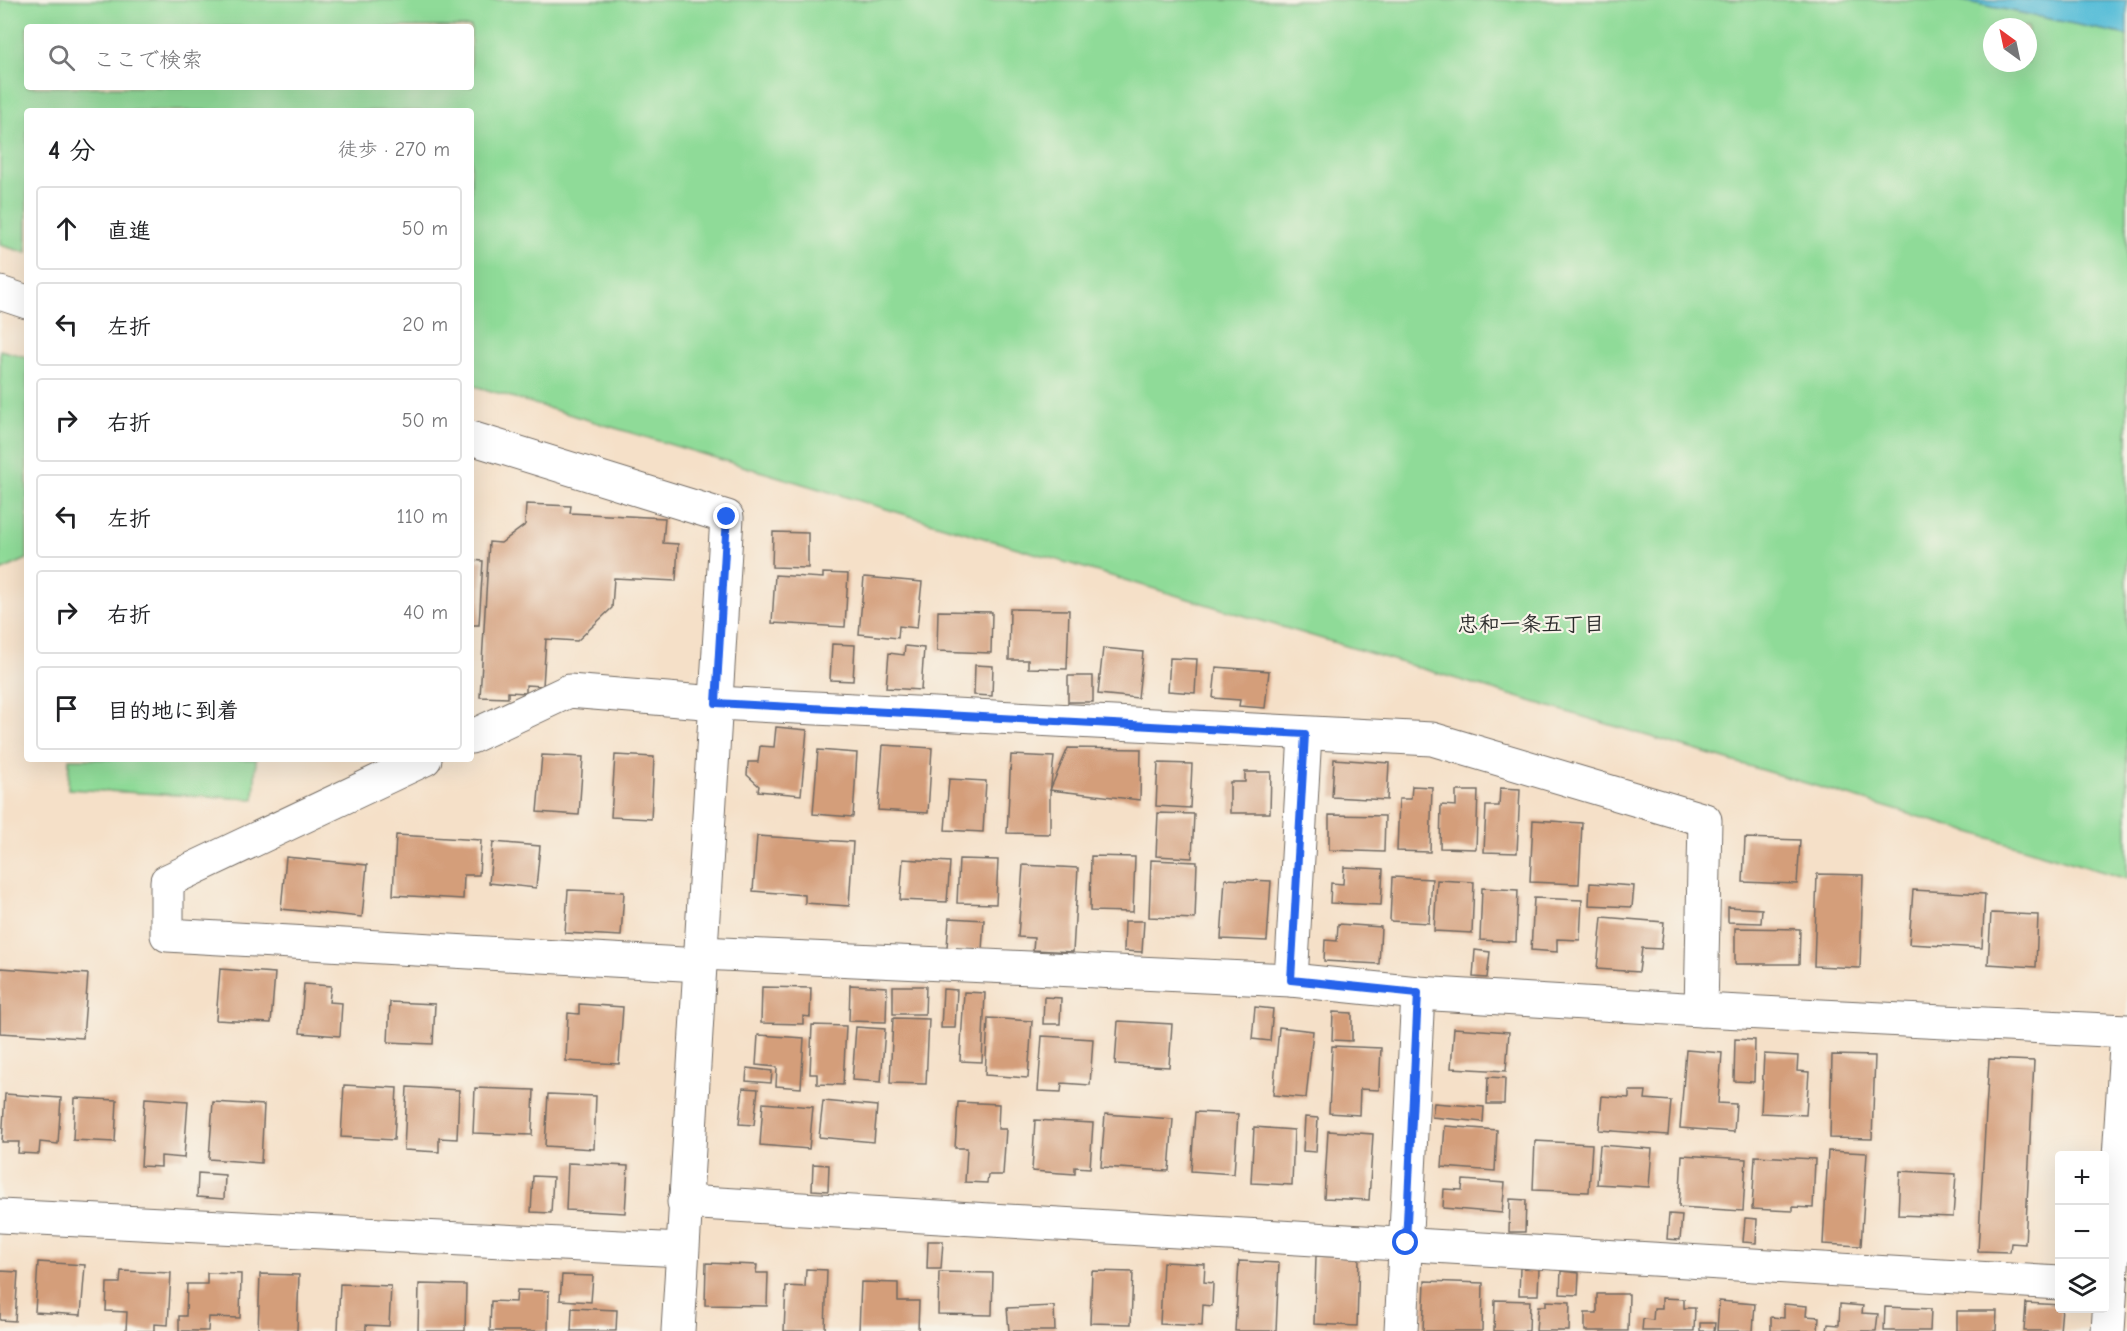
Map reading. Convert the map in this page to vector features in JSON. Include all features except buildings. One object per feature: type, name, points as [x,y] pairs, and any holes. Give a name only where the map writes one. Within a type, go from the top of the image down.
[{"type":"street","points":[[0,293],[24,301]]},
{"type":"street","points":[[474,439],[727,517],[678,1331]]},
{"type":"street","points":[[474,736],[569,691],[716,703],[1432,739],[1705,820],[1701,1010]]},
{"type":"street","points":[[1291,980],[1305,734]]},
{"type":"street","points":[[419,762],[167,881],[167,935],[700,959],[1291,980],[1418,993],[1701,1010],[2127,1031],[2114,1286],[2108,1331]]},
{"type":"street","points":[[1401,1331],[1418,993]]},
{"type":"street","points":[[684,1202],[2055,1283]]},
{"type":"street","points":[[0,1216],[682,1250]]},
{"type":"green space","points":[[0,0],[1959,0],[2127,35],[2127,879],[474,386],[474,108],[24,108],[24,252],[0,245]]},
{"type":"green space","points":[[0,350],[24,356],[24,560],[0,571]]},
{"type":"green space","points":[[69,762],[256,762],[254,799],[68,789]]},
{"type":"water","points":[[1959,0],[2127,0],[2127,35]]},
{"type":"district","name":"忠和一条五丁目","points":[[1531,624]]},
{"type":"route","points":[[727,517],[716,703],[1305,734],[1291,980],[1418,993],[1406,1243]]}]
